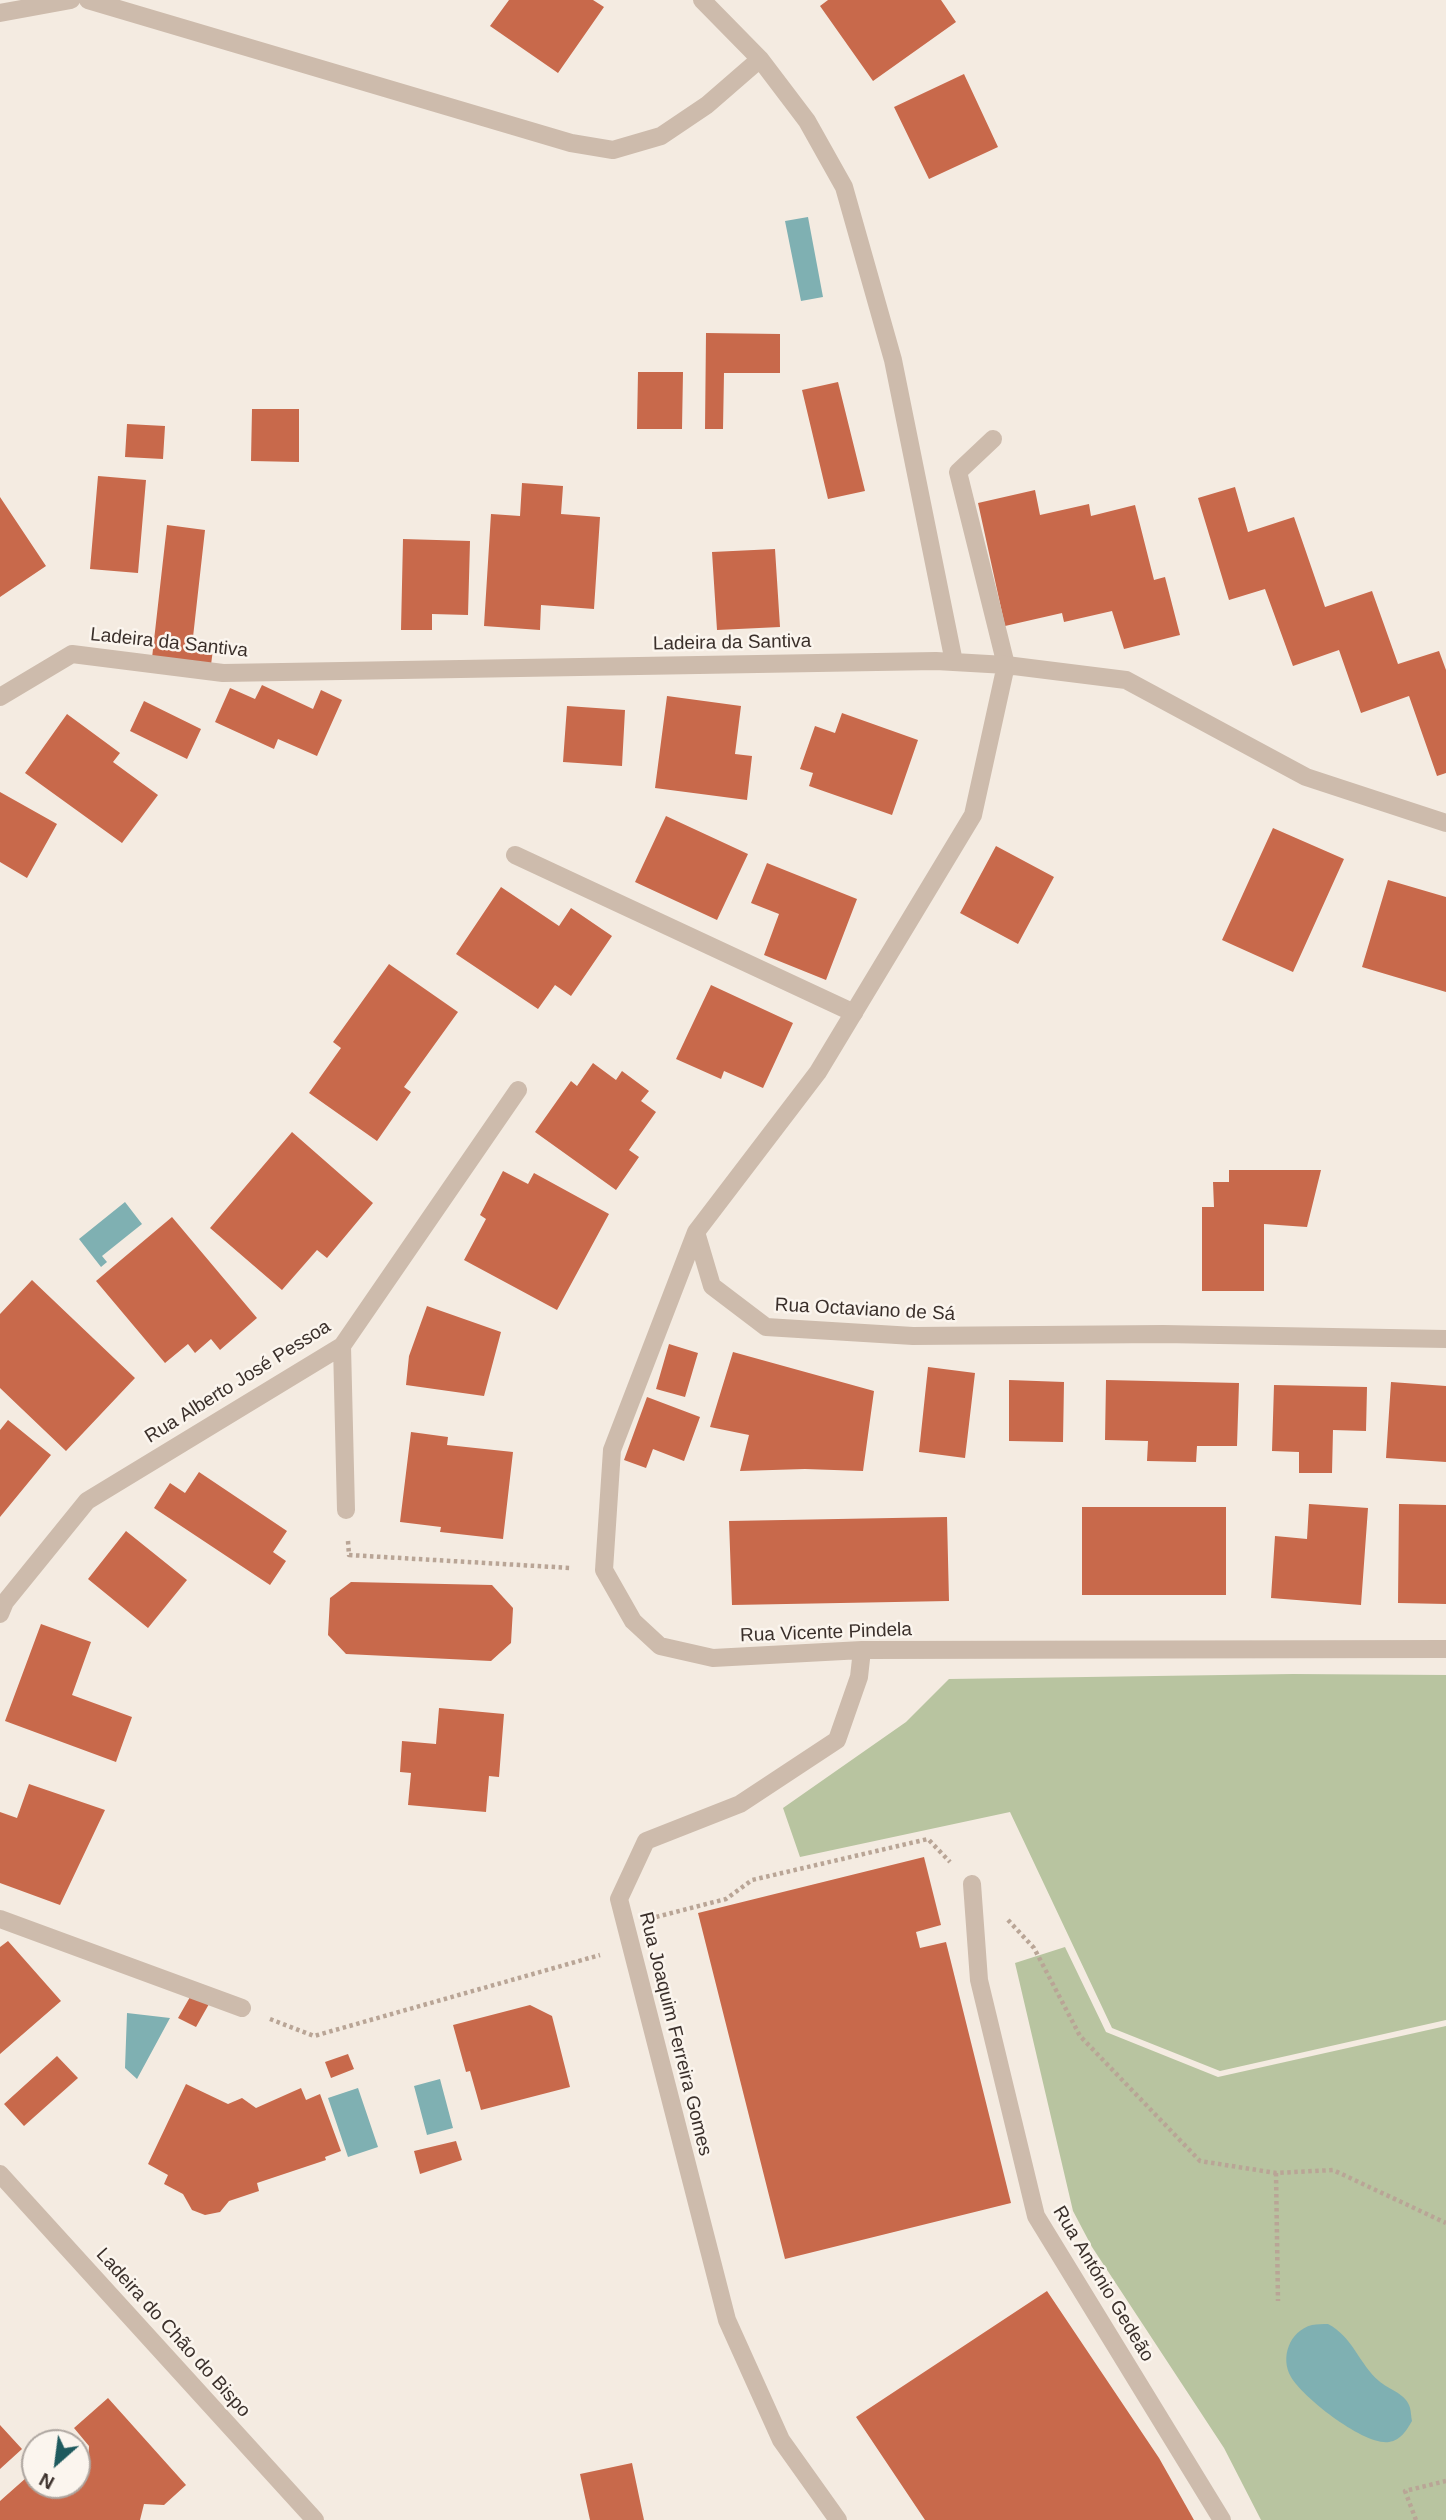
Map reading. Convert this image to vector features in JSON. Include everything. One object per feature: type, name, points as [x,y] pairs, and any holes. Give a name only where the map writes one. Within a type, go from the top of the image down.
[{"type":"street","points":[[0,13],[72,0]]},
{"type":"street","points":[[88,0],[571,144],[613,150],[661,136],[707,105],[760,59]]},
{"type":"street","points":[[702,0],[760,59],[807,121],[844,187],[893,360],[954,662]]},
{"type":"street","points":[[696,1232],[818,1072],[973,815],[1006,665],[958,472],[993,439]]},
{"type":"street","name":"Ladeira da Santiva","points":[[0,697],[72,654],[223,673],[954,662],[1006,665],[1125,680],[1306,776],[1446,823]]},
{"type":"street","points":[[514,855],[854,1013]]},
{"type":"street","name":"Rua Alberto José Pessoa","points":[[0,1614],[5,1602],[87,1502],[342,1346],[518,1090]]},
{"type":"street","name":"Rua Octaviano de Sá","points":[[696,1232],[712,1286],[766,1327],[913,1336],[1163,1334],[1446,1339]]},
{"type":"street","name":"Rua Vicente Pindela","points":[[696,1232],[612,1450],[604,1570],[633,1621],[660,1646],[713,1658],[862,1650],[1446,1649]]},
{"type":"street","points":[[342,1346],[346,1510]]},
{"type":"street","name":"Rua Joaquim Ferreira Gomes","points":[[838,2520],[782,2440],[727,2320],[619,1899],[646,1841],[740,1804],[837,1740],[859,1677],[862,1650]]},
{"type":"street","name":"Rua António Gedeão","points":[[972,1884],[979,1980],[1036,2216],[1222,2520]]},
{"type":"street","points":[[0,1919],[242,2008]]},
{"type":"street","name":"Ladeira do Chão do Bispo","points":[[0,2174],[315,2520]]},
{"type":"path","points":[[364,1556],[565,1567]]},
{"type":"path","points":[[626,1924],[726,1899],[752,1880],[928,1839]]},
{"type":"path","points":[[972,1884],[1034,1948],[1080,2036],[1200,2161],[1276,2173],[1333,2170],[1446,2223]]},
{"type":"path","points":[[242,2008],[314,2036],[631,1946]]},
{"type":"path","points":[[1276,2173],[1278,2301]]},
{"type":"path","points":[[1416,2520],[1405,2491],[1446,2481]]},
{"type":"green space","points":[[1293,1674],[1446,1675],[1446,2020],[1220,2071],[1112,2028],[1010,1812],[800,1857],[783,1808],[906,1722],[949,1679]]},
{"type":"green space","points":[[1065,1947],[1106,2032],[1218,2077],[1446,2026],[1446,2520],[1261,2520],[1224,2448],[1092,2247],[1073,2211],[1015,1963]]},
{"type":"water","points":[[808,217],[823,297],[801,301],[785,221]]},
{"type":"water","points":[[125,1202],[142,1224],[102,1256],[107,1262],[101,1267],[79,1239]]},
{"type":"water","points":[[127,2013],[170,2018],[137,2079],[125,2068]]},
{"type":"water","points":[[440,2079],[453,2128],[427,2135],[414,2086]]},
{"type":"water","points":[[358,2088],[378,2147],[348,2157],[328,2098]]},
{"type":"water","points":[[1328,2324],[1344,2336],[1379,2381],[1407,2401],[1412,2421],[1397,2439],[1389,2442],[1378,2441],[1351,2429],[1308,2397],[1291,2377],[1286,2362],[1292,2339],[1304,2328]]},
{"type":"building","points":[[509,0],[593,0],[604,7],[558,73],[490,26]]},
{"type":"building","points":[[828,0],[941,0],[956,22],[873,81],[820,6]]},
{"type":"building","points":[[964,74],[998,147],[929,179],[894,107]]},
{"type":"building","points":[[706,333],[780,334],[780,373],[724,373],[723,429],[705,429]]},
{"type":"building","points":[[638,372],[683,372],[682,429],[637,429]]},
{"type":"building","points":[[838,382],[865,491],[828,499],[802,390]]},
{"type":"building","points":[[252,409],[299,409],[299,462],[251,461]]},
{"type":"building","points":[[127,424],[165,426],[163,459],[125,457]]},
{"type":"building","points":[[98,476],[146,480],[138,573],[90,569]]},
{"type":"building","points":[[522,483],[563,486],[561,514],[600,517],[594,609],[541,605],[540,630],[484,626],[491,514],[520,516]]},
{"type":"building","points":[[1235,487],[1248,532],[1294,517],[1325,607],[1372,591],[1398,664],[1439,651],[1446,670],[1446,773],[1437,776],[1409,696],[1361,713],[1339,650],[1293,666],[1265,589],[1229,600],[1198,498]]},
{"type":"building","points":[[1035,490],[1040,515],[1089,504],[1091,516],[1135,505],[1154,580],[1165,577],[1180,635],[1124,649],[1112,611],[1064,622],[1062,613],[1005,626],[978,503]]},
{"type":"building","points":[[0,497],[46,566],[0,597]]},
{"type":"building","points":[[167,525],[205,530],[192,646],[213,649],[211,665],[152,658]]},
{"type":"building","points":[[403,539],[470,541],[468,615],[432,614],[432,630],[401,630]]},
{"type":"building","points":[[775,549],[780,627],[717,630],[712,552]]},
{"type":"building","points":[[262,685],[313,709],[321,690],[342,700],[317,756],[278,739],[274,749],[215,722],[230,688],[255,699]]},
{"type":"building","points":[[667,696],[741,706],[735,754],[752,756],[747,800],[655,788]]},
{"type":"building","points":[[144,701],[201,729],[187,759],[130,731]]},
{"type":"building","points":[[567,706],[625,710],[622,766],[563,762]]},
{"type":"building","points":[[842,713],[918,740],[892,815],[809,786],[813,773],[800,769],[815,726],[835,733]]},
{"type":"building","points":[[67,714],[120,753],[113,762],[158,795],[122,843],[25,773]]},
{"type":"building","points":[[0,792],[57,824],[27,878],[0,862]]},
{"type":"building","points":[[666,816],[748,854],[717,920],[635,882]]},
{"type":"building","points":[[1273,828],[1344,859],[1293,972],[1222,940]]},
{"type":"building","points":[[996,846],[1054,877],[1018,944],[960,913]]},
{"type":"building","points":[[767,863],[857,899],[826,980],[764,955],[779,914],[751,903]]},
{"type":"building","points":[[1388,880],[1446,897],[1446,992],[1362,967]]},
{"type":"building","points":[[501,887],[559,926],[571,908],[612,936],[571,996],[555,985],[538,1009],[456,954]]},
{"type":"building","points":[[389,964],[458,1012],[404,1087],[411,1092],[377,1141],[309,1093],[341,1048],[333,1042]]},
{"type":"building","points":[[711,985],[793,1023],[763,1088],[724,1071],[721,1079],[676,1059]]},
{"type":"building","points":[[593,1063],[616,1080],[622,1071],[649,1091],[641,1101],[656,1112],[629,1150],[639,1157],[616,1190],[535,1132],[571,1081],[577,1086]]},
{"type":"building","points":[[292,1132],[373,1203],[327,1258],[317,1250],[282,1290],[210,1228]]},
{"type":"building","points":[[1229,1170],[1321,1170],[1307,1227],[1264,1224],[1264,1291],[1202,1291],[1202,1207],[1214,1207],[1213,1182],[1229,1182]]},
{"type":"building","points":[[503,1171],[528,1184],[534,1173],[609,1214],[557,1310],[464,1260],[486,1219],[480,1215]]},
{"type":"building","points":[[172,1217],[257,1318],[220,1350],[211,1339],[195,1353],[188,1344],[165,1363],[96,1281]]},
{"type":"building","points":[[32,1280],[135,1378],[66,1451],[0,1388],[0,1314]]},
{"type":"building","points":[[427,1306],[501,1332],[484,1396],[406,1385],[409,1356]]},
{"type":"building","points":[[669,1344],[698,1353],[685,1397],[656,1389]]},
{"type":"building","points":[[733,1352],[874,1391],[863,1471],[740,1471],[749,1435],[710,1427]]},
{"type":"building","points":[[928,1367],[975,1373],[965,1458],[919,1452]]},
{"type":"building","points":[[1009,1380],[1064,1382],[1063,1442],[1009,1441]]},
{"type":"building","points":[[1106,1380],[1239,1383],[1237,1446],[1197,1446],[1196,1462],[1147,1461],[1148,1441],[1105,1440]]},
{"type":"building","points":[[1391,1382],[1446,1386],[1446,1462],[1386,1458]]},
{"type":"building","points":[[1274,1385],[1367,1387],[1366,1431],[1333,1430],[1332,1473],[1299,1473],[1299,1452],[1272,1451]]},
{"type":"building","points":[[647,1397],[700,1417],[684,1461],[653,1449],[646,1468],[624,1460]]},
{"type":"building","points":[[8,1420],[51,1455],[0,1517],[0,1430]]},
{"type":"building","points":[[411,1432],[448,1437],[447,1445],[513,1452],[503,1539],[440,1532],[441,1527],[400,1522]]},
{"type":"building","points":[[199,1472],[287,1531],[273,1552],[286,1561],[270,1585],[154,1508],[170,1483],[185,1493]]},
{"type":"building","points":[[1309,1504],[1368,1508],[1361,1605],[1271,1598],[1275,1536],[1307,1539]]},
{"type":"building","points":[[1399,1504],[1446,1505],[1446,1604],[1398,1603]]},
{"type":"building","points":[[1082,1507],[1226,1507],[1226,1595],[1082,1595]]},
{"type":"building","points":[[947,1517],[949,1601],[732,1605],[729,1521]]},
{"type":"building","points":[[126,1531],[187,1580],[148,1628],[88,1579]]},
{"type":"building","points":[[351,1582],[492,1585],[513,1608],[511,1643],[491,1661],[346,1654],[328,1635],[330,1598]]},
{"type":"building","points":[[41,1624],[91,1642],[72,1695],[132,1717],[116,1762],[5,1721]]},
{"type":"building","points":[[439,1708],[504,1714],[499,1777],[489,1776],[486,1812],[408,1805],[411,1773],[400,1772],[402,1741],[436,1744]]},
{"type":"building","points":[[29,1784],[105,1810],[60,1905],[0,1883],[0,1812],[17,1818]]},
{"type":"building","points":[[924,1857],[941,1925],[916,1932],[920,1948],[946,1942],[1011,2203],[785,2259],[698,1913]]},
{"type":"building","points":[[8,1941],[61,2001],[0,2054],[0,1947]]},
{"type":"building","points":[[190,1997],[209,2004],[196,2027],[178,2018]]},
{"type":"building","points":[[530,2005],[552,2016],[570,2087],[481,2110],[470,2071],[466,2072],[453,2025]]},
{"type":"building","points":[[348,2054],[354,2069],[331,2078],[325,2062]]},
{"type":"building","points":[[57,2056],[78,2078],[24,2126],[4,2104]]},
{"type":"building","points":[[186,2084],[228,2104],[242,2098],[256,2108],[301,2088],[306,2100],[320,2094],[341,2151],[325,2157],[326,2160],[257,2183],[259,2191],[229,2201],[220,2212],[205,2215],[192,2210],[183,2194],[164,2184],[168,2175],[148,2164]]},
{"type":"building","points":[[456,2141],[462,2160],[420,2174],[414,2151]]},
{"type":"building","points":[[1047,2291],[1159,2458],[1194,2520],[925,2520],[856,2417]]},
{"type":"building","points":[[108,2398],[186,2485],[164,2505],[144,2504],[140,2520],[0,2520],[0,2501],[21,2482],[21,2499],[91,2499],[91,2429],[74,2428]]},
{"type":"building","points":[[0,2425],[21,2450],[0,2469]]},
{"type":"building","points":[[632,2463],[644,2520],[590,2520],[580,2474]]}]
